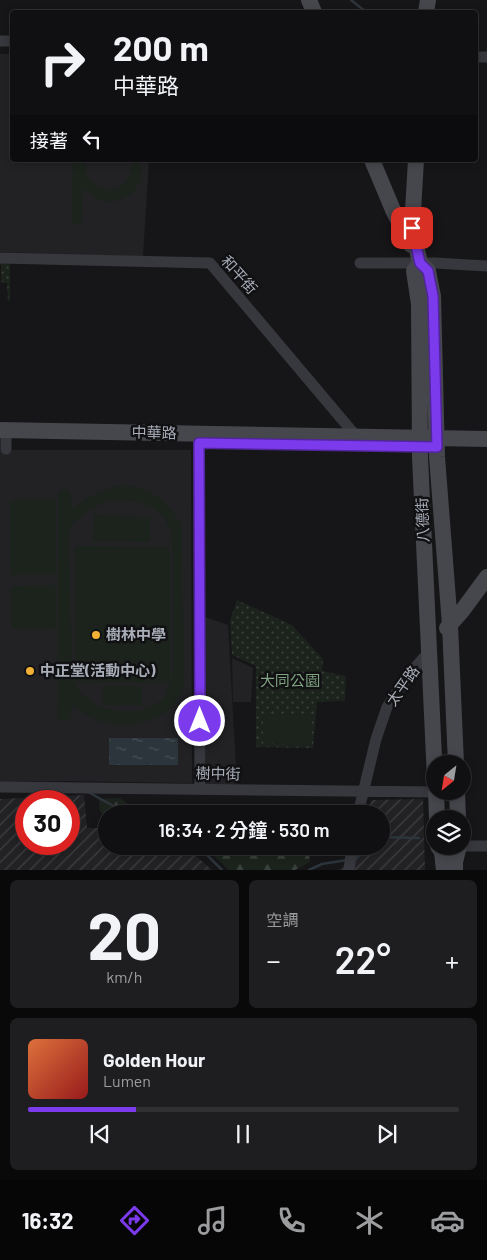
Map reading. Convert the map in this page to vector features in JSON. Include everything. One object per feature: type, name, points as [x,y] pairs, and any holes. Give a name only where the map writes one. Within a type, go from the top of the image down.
[{"type":"street","points":[[373,162],[392,210],[420,263]]},
{"type":"street","name":"八德街","points":[[416,162],[412,228],[420,263],[428,271],[433,296],[437,442],[450,625],[456,755]]},
{"type":"street","name":"和平街","points":[[0,258],[210,263],[356,441]]},
{"type":"street","points":[[360,263],[487,266]]},
{"type":"street","name":"八德街","points":[[420,263],[414,271],[420,338],[420,442],[434,755]]},
{"type":"street","name":"中華路","points":[[4,438],[199,438],[437,442],[487,438]]},
{"type":"street","points":[[199,438],[200,789]]},
{"type":"street","name":"中華路","points":[[437,442],[487,448]]},
{"type":"street","name":"太平路","points":[[360,805],[376,739],[388,707],[410,673],[462,611],[487,577]]},
{"type":"street","name":"樹中街","points":[[0,786],[364,791],[426,788]]},
{"type":"street","points":[[471,846],[487,846]]},
{"type":"street","points":[[444,855],[450,866]]},
{"type":"shaded area","points":[[0,54],[10,54],[10,162],[149,162],[143,257],[0,252]]},
{"type":"shaded area","name":"樹林中學","points":[[0,450],[191,450],[192,783],[0,782]]},
{"type":"shaded area","points":[[205,617],[228,625],[237,784],[206,784]]},
{"type":"shaded area","points":[[232,658],[253,668],[251,702],[233,702]]},
{"type":"shaded area","points":[[80,795],[84,795],[87,828],[98,828],[98,855],[195,855],[212,870],[0,870],[0,799],[15,798],[15,855],[80,855]]},
{"type":"shaded area","points":[[423,799],[425,870],[337,870],[341,869],[350,855],[390,855],[390,805],[370,805],[371,800]]},
{"type":"green space","points":[[73,162],[86,162],[88,177],[100,187],[111,189],[121,186],[126,182],[130,172],[131,162],[141,162],[140,180],[137,186],[133,192],[122,199],[109,202],[102,201],[83,189],[81,225],[72,224]]},
{"type":"green space","points":[[1,261],[10,262],[10,301],[8,301],[7,283],[1,282]]},
{"type":"green space","points":[[123,485],[143,490],[157,497],[169,508],[182,525],[184,688],[171,708],[154,719],[145,722],[125,725],[105,723],[96,720],[73,705],[70,721],[57,720],[58,491],[70,491],[72,508],[96,494]],"holes":[[[111,500],[132,501],[149,506],[163,517],[172,536],[172,676],[168,690],[155,705],[145,709],[124,712],[112,710],[92,702],[83,695],[75,683],[72,671],[69,536],[73,523],[90,509]]]},
{"type":"green space","points":[[10,500],[56,500],[56,575],[10,575]]},
{"type":"green space","points":[[94,515],[150,517],[150,542],[93,541]]},
{"type":"green space","points":[[75,546],[170,547],[170,683],[75,683]]},
{"type":"green space","points":[[55,585],[56,628],[11,628],[11,586]]},
{"type":"green space","name":"大同公園","points":[[237,600],[292,625],[323,659],[322,671],[346,676],[345,701],[317,702],[313,748],[256,747],[256,666],[232,655],[230,621]]},
{"type":"green space","points":[[103,686],[142,686],[142,705],[103,705]]},
{"type":"green space","points":[[263,714],[312,715],[312,745],[263,743]]},
{"type":"green space","points":[[120,798],[129,805],[99,805],[99,799]]},
{"type":"green space","points":[[213,855],[309,855],[310,862],[295,870],[229,870]]},
{"type":"water","points":[[109,738],[178,738],[178,765],[109,765]]},
{"type":"waterway","points":[[351,0],[364,10]]},
{"type":"waterway","points":[[88,792],[112,805]]},
{"type":"waterway","points":[[390,837],[419,838]]},
{"type":"waterway","points":[[207,855],[222,870]]},
{"type":"waterway","points":[[353,860],[360,855]]},
{"type":"waterway","points":[[309,870],[322,864],[347,860]]},
{"type":"place","name":"樹林中學","points":[[96,635]]},
{"type":"place","name":"中正堂(活動中心)","points":[[30,671]]},
{"type":"route","points":[[200,721],[199,443],[437,447],[433,296],[428,271],[420,263],[412,228]]}]
